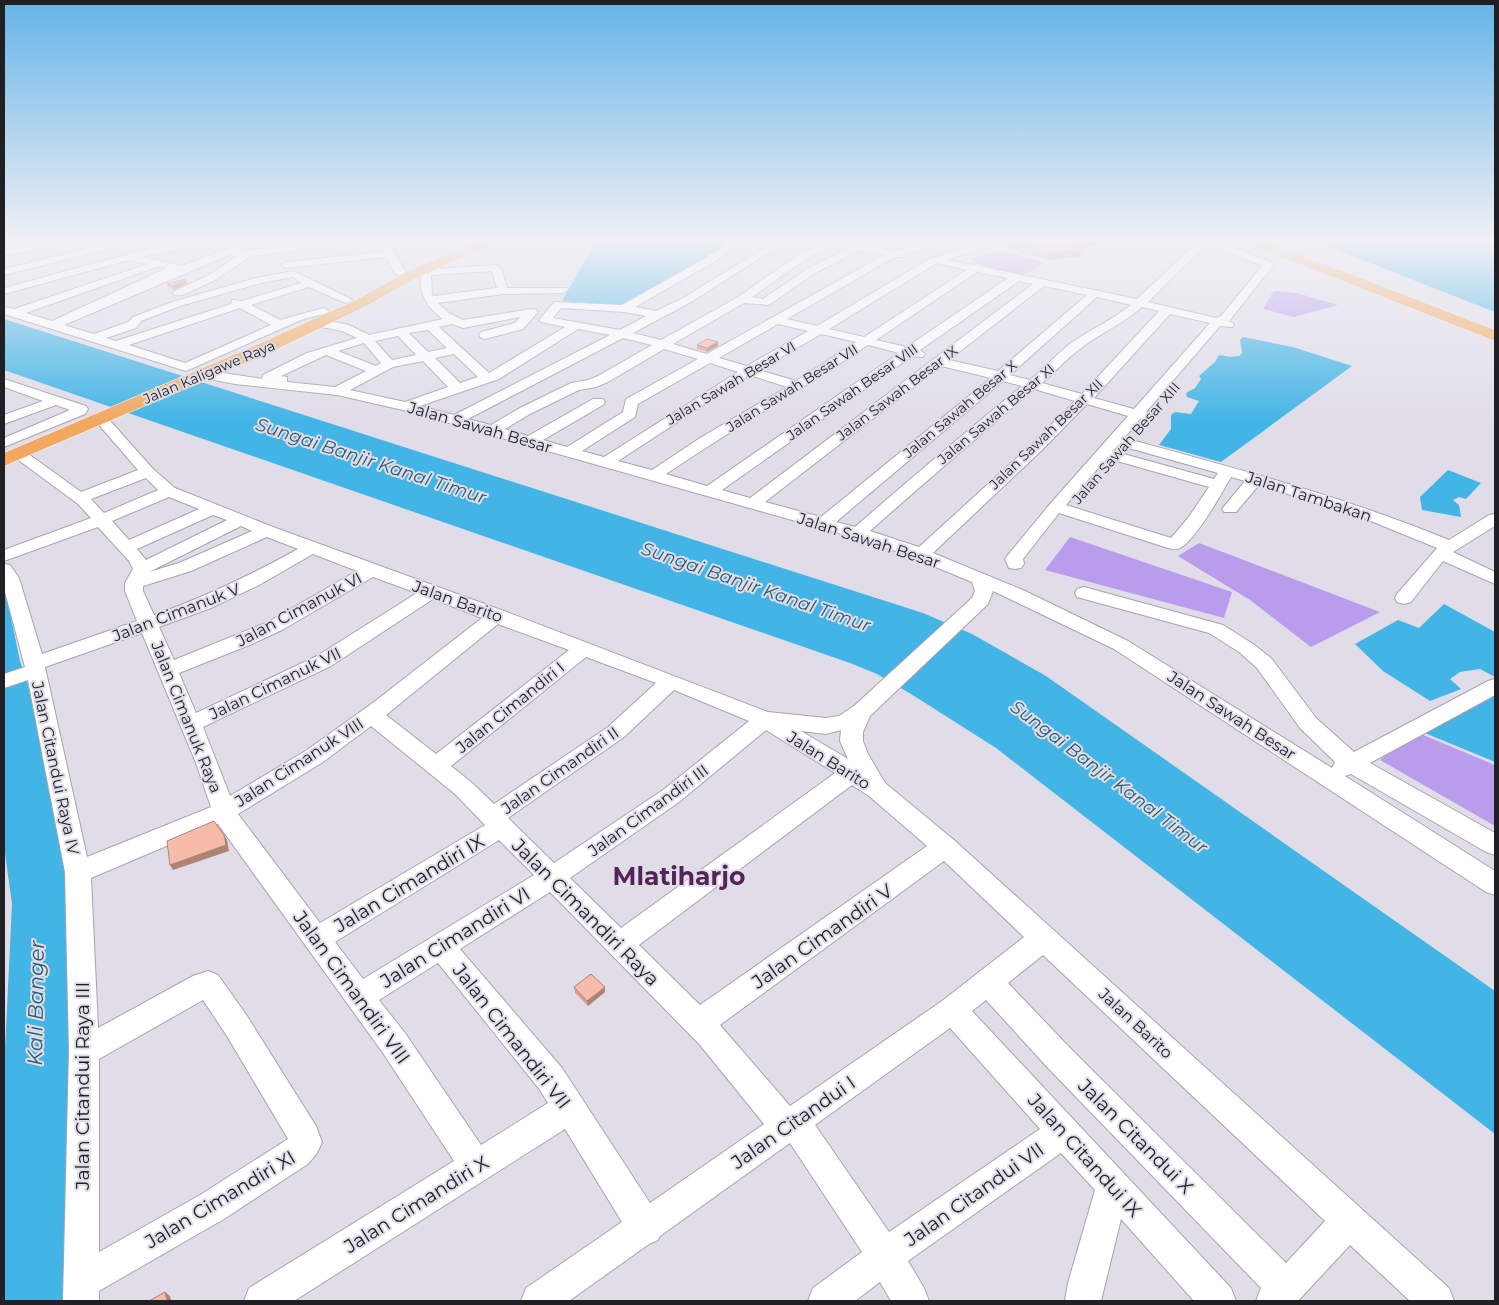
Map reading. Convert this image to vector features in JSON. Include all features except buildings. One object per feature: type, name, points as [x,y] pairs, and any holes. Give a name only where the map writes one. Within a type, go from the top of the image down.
[{"type":"highway","name":"Jalan Kaligawe Raya","points":[[192,376],[257,344],[323,315],[347,300]]},
{"type":"highway","name":"Jalan Kaligawe Raya","points":[[7,451],[192,376],[323,315],[349,300]]},
{"type":"highway","points":[[1403,300],[1495,336]]},
{"type":"highway","points":[[1418,300],[1495,330]]},
{"type":"street","points":[[8,310],[32,300]]},
{"type":"street","points":[[8,310],[46,300]]},
{"type":"street","points":[[36,320],[95,300]]},
{"type":"street","points":[[51,326],[107,300]]},
{"type":"street","points":[[51,326],[112,300]]},
{"type":"street","points":[[51,326],[67,318],[122,300]]},
{"type":"street","points":[[124,314],[160,300]]},
{"type":"street","points":[[8,310],[74,333],[93,332],[132,325],[142,317],[195,300]]},
{"type":"street","points":[[231,300],[278,324],[286,324]]},
{"type":"street","points":[[117,345],[257,300]]},
{"type":"street","points":[[295,300],[365,338],[389,364]]},
{"type":"street","points":[[431,300],[457,322],[485,335],[494,346]]},
{"type":"street","points":[[521,300],[525,306]]},
{"type":"street","points":[[624,309],[640,300]]},
{"type":"street","points":[[457,420],[687,300]]},
{"type":"street","points":[[494,430],[525,411],[576,386],[591,384],[603,379],[740,300]]},
{"type":"street","points":[[747,300],[765,303],[769,300]]},
{"type":"street","points":[[569,452],[630,414],[631,402],[812,300]]},
{"type":"street","name":"Jalan Sawah Besar VI","points":[[606,462],[748,371],[869,300]]},
{"type":"street","name":"Jalan Sawah Besar VII","points":[[655,475],[705,441],[798,386],[928,300]]},
{"type":"street","name":"Jalan Sawah Besar VIII","points":[[710,491],[984,300]]},
{"type":"street","name":"Jalan Sawah Besar IX","points":[[752,504],[1018,300]]},
{"type":"street","name":"Jalan Sawah Besar X","points":[[824,523],[1001,376],[1087,300]]},
{"type":"street","points":[[1126,300],[1220,321]]},
{"type":"street","name":"Jalan Sawah Besar XI","points":[[858,533],[937,463],[955,451],[1058,363],[1074,346],[1097,331],[1118,322],[1143,300]]},
{"type":"street","name":"Jalan Sawah Besar XIII","points":[[986,581],[1024,560],[1062,509],[1119,447],[1238,300]]},
{"type":"street","points":[[658,316],[624,309],[558,304],[545,320],[623,334],[798,386]]},
{"type":"street","name":"Jalan Sawah Besar XII","points":[[921,554],[1084,400],[1167,310]]},
{"type":"street","points":[[300,387],[298,382],[268,378],[295,363],[365,338],[430,325],[532,312],[519,326],[485,335]]},
{"type":"street","points":[[93,332],[117,345],[186,367],[286,324],[323,315]]},
{"type":"street","points":[[777,320],[910,352],[1143,415]]},
{"type":"street","points":[[430,325],[487,379]]},
{"type":"street","points":[[406,406],[487,379],[575,326]]},
{"type":"street","points":[[400,331],[458,389]]},
{"type":"street","points":[[337,391],[389,364],[457,350]]},
{"type":"street","points":[[327,351],[375,370]]},
{"type":"street","name":"Jalan Sawah Besar","points":[[192,376],[337,391],[406,406],[824,523],[921,554],[1018,595],[1121,645],[1495,884]]},
{"type":"street","points":[[7,451],[81,409],[14,392]]},
{"type":"street","points":[[4,420],[50,402]]},
{"type":"street","points":[[530,441],[598,402]]},
{"type":"street","name":"Jalan Barito","points":[[102,414],[148,472],[169,491],[212,510],[497,615],[765,719],[852,773],[877,790],[945,847],[1436,1301]]},
{"type":"street","points":[[1119,447],[1218,485]]},
{"type":"street","name":"Jalan Tambakan","points":[[1119,447],[1228,470],[1368,514],[1444,549],[1495,579]]},
{"type":"street","name":"Jalan Cimanuk Raya","points":[[7,451],[79,498],[137,559],[138,576],[134,591],[191,724],[224,811]]},
{"type":"street","points":[[1062,509],[1174,544],[1178,542],[1190,527],[1228,470]]},
{"type":"street","points":[[79,498],[148,472]]},
{"type":"street","points":[[1230,509],[1256,478]]},
{"type":"street","points":[[4,556],[101,520],[169,491]]},
{"type":"street","points":[[126,547],[212,510]]},
{"type":"street","points":[[1404,598],[1444,549],[1495,519]]},
{"type":"street","points":[[138,576],[240,520]]},
{"type":"street","points":[[138,576],[185,567],[267,531]]},
{"type":"street","name":"Jalan Cimanuk V","points":[[4,681],[236,590],[312,548]]},
{"type":"street","name":"Jalan Citandui Raya IV","points":[[4,569],[10,578],[33,669],[78,872]]},
{"type":"street","name":"Jalan Cimanuk VI","points":[[168,670],[268,630],[373,569]]},
{"type":"street","points":[[877,790],[868,770],[854,750],[851,742],[852,723],[869,704],[978,602],[984,592],[986,581]]},
{"type":"street","name":"Jalan Cimanuk VII","points":[[191,724],[287,681],[324,661],[433,591]]},
{"type":"street","points":[[1084,593],[1204,624],[1216,629],[1246,648],[1264,663],[1308,723],[1352,763],[1495,845]]},
{"type":"street","points":[[978,602],[993,595],[1018,595]]},
{"type":"street","name":"Jalan Cimanuk VIII","points":[[78,872],[224,811],[314,756],[371,715],[497,615]]},
{"type":"street","name":"Jalan Cimandiri I","points":[[436,766],[584,648]]},
{"type":"street","name":"Jalan Cimandiri II","points":[[497,822],[616,732],[670,681]]},
{"type":"street","points":[[1328,776],[1495,686]]},
{"type":"street","points":[[765,719],[826,726],[845,722],[869,704]]},
{"type":"street","name":"Jalan Cimandiri Raya","points":[[371,715],[464,788],[551,878],[698,1024],[790,1124],[885,1256],[911,1301]]},
{"type":"street","name":"Jalan Cimandiri III","points":[[551,878],[672,796],[765,719]]},
{"type":"street","points":[[618,945],[852,773]]},
{"type":"street","name":"Jalan Cimandiri VIII","points":[[224,811],[230,823],[394,1043],[476,1166]]},
{"type":"street","name":"Jalan Cimandiri IX","points":[[317,939],[497,822]]},
{"type":"street","name":"Jalan Cimandiri V","points":[[698,1024],[945,847]]},
{"type":"street","name":"Jalan Citandui Raya III","points":[[78,872],[84,1051],[81,1291]]},
{"type":"street","name":"Jalan Cimandiri VI","points":[[360,997],[551,878]]},
{"type":"street","name":"Jalan Citandui I","points":[[540,1301],[646,1228],[952,1010],[1044,938]]},
{"type":"street","name":"Jalan Cimandiri VII","points":[[441,946],[551,1079],[646,1228]]},
{"type":"street","name":"Jalan Citandui X","points":[[988,982],[1280,1294]]},
{"type":"street","name":"Jalan Cimandiri XI","points":[[81,1291],[297,1153],[306,1142],[305,1137],[263,1067],[208,984],[84,1051]]},
{"type":"street","name":"Jalan Citandui IX","points":[[952,1010],[1218,1301]]},
{"type":"street","name":"Jalan Cimandiri X","points":[[262,1301],[569,1108]]},
{"type":"street","name":"Jalan Citandui VII","points":[[826,1301],[885,1256],[1064,1132]]},
{"type":"street","points":[[1083,1301],[1086,1283],[1113,1185]]},
{"type":"street","points":[[1280,1294],[1349,1221]]},
{"type":"shaded area","points":[[1268,300],[1321,300],[1338,305],[1294,317],[1263,309]]},
{"type":"shaded area","points":[[1070,537],[1232,592],[1224,618],[1045,570]]},
{"type":"shaded area","points":[[1199,543],[1380,612],[1311,647],[1250,600],[1178,556]]},
{"type":"shaded area","points":[[1416,732],[1495,765],[1495,826],[1380,760]]},
{"type":"water","points":[[563,300],[636,300],[626,306]]},
{"type":"water","points":[[1464,300],[1495,300],[1495,312]]},
{"type":"water","name":"Sungai Banjir Kanal Timur","points":[[4,319],[923,613],[972,634],[1046,676],[1495,991],[1495,1134],[996,748],[877,674],[850,663],[4,370]]},
{"type":"water","points":[[1243,337],[1293,347],[1352,366],[1221,462],[1159,445],[1171,429],[1171,415],[1175,412],[1191,414],[1199,401],[1187,397],[1186,393],[1195,388],[1201,379],[1199,376],[1215,362],[1219,355],[1239,356],[1242,353],[1240,340]]},
{"type":"water","points":[[1448,470],[1481,483],[1466,499],[1459,497],[1453,500],[1459,505],[1461,517],[1422,510],[1420,497]]},
{"type":"water","name":"Kali Banger","points":[[4,584],[71,880],[69,943],[72,1301],[4,1301],[4,1071],[12,904],[4,846]]},
{"type":"water","points":[[1444,604],[1495,632],[1495,675],[1493,676],[1480,669],[1460,672],[1450,679],[1461,689],[1430,701],[1383,671],[1355,644],[1398,620],[1419,628]]},
{"type":"water","points":[[1495,695],[1495,762],[1420,731]]},
{"type":"district","name":"Mlatiharjo","points":[[679,876]]}]
